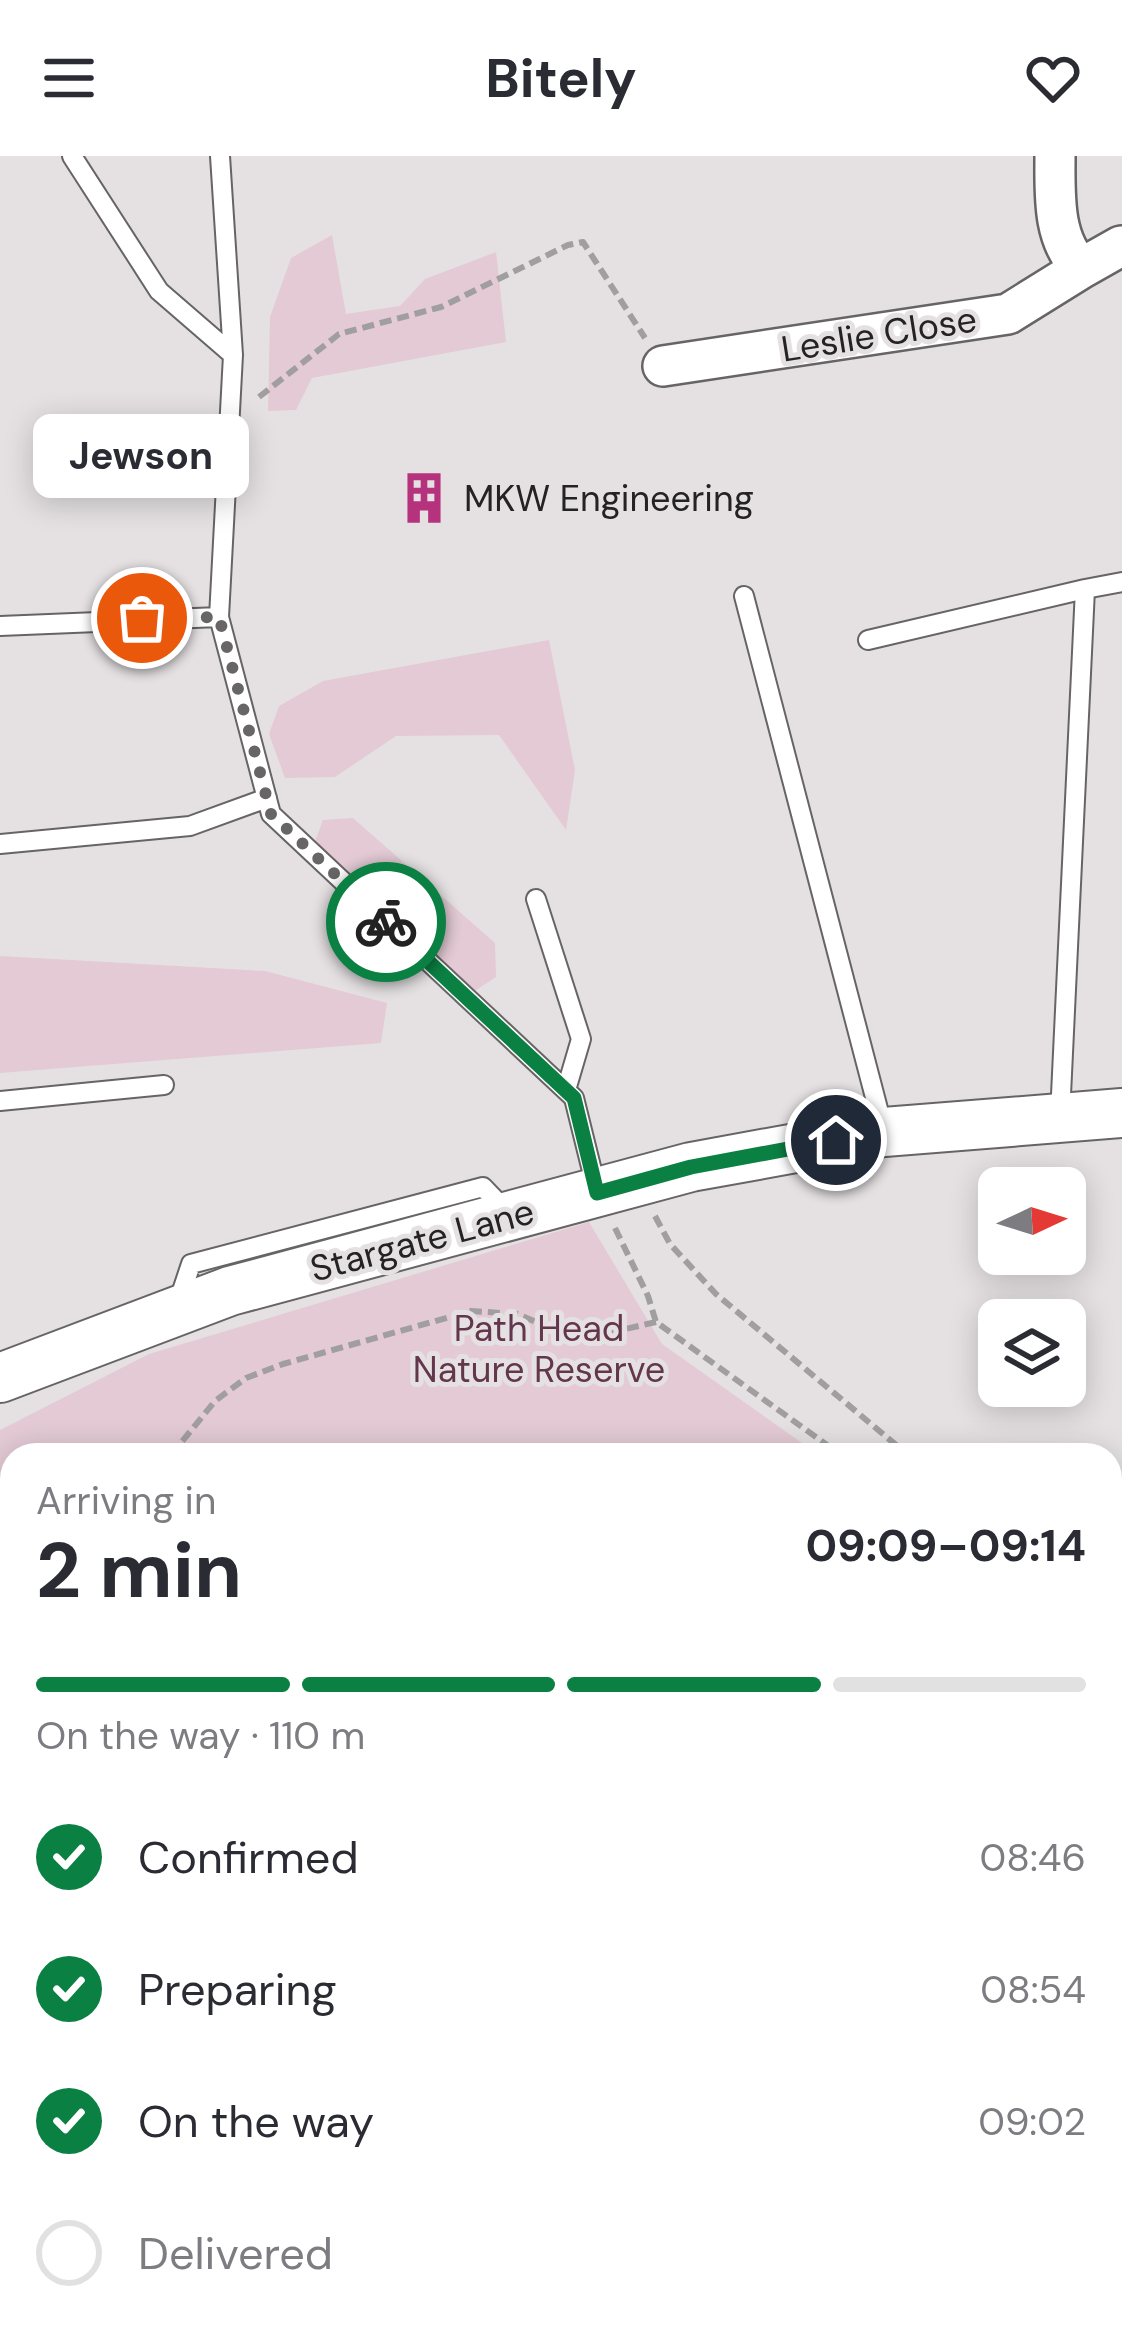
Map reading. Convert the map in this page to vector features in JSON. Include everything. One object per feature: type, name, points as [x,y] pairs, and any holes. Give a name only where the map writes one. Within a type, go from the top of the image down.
[{"type":"street","points":[[1055,156],[1055,208],[1069,256],[1082,268]]},
{"type":"street","name":"Leslie Close","points":[[663,366],[1008,314],[1121,246]]},
{"type":"street","name":"Stargate Lane","points":[[7,1368],[176,1309],[691,1167],[884,1132],[1122,1113]]},
{"type":"lane","points":[[73,156],[159,291],[233,355]]},
{"type":"lane","points":[[220,156],[233,355],[219,617],[271,814],[574,1098],[616,1187]]},
{"type":"lane","points":[[868,640],[1122,582]]},
{"type":"lane","points":[[1060,1118],[1085,589]]},
{"type":"lane","points":[[744,596],[884,1132]]},
{"type":"lane","points":[[0,626],[219,617]]},
{"type":"lane","points":[[0,844],[190,826],[267,798]]},
{"type":"lane","points":[[536,899],[581,1039],[566,1090]]},
{"type":"lane","points":[[0,1101],[164,1085]]},
{"type":"path","points":[[230,419],[339,334],[441,307],[583,242],[663,366]]},
{"type":"path","points":[[616,1187],[656,1322],[825,1443]]},
{"type":"path","points":[[616,1187],[716,1294],[894,1443]]},
{"type":"path","points":[[181,1443],[215,1401],[246,1378],[471,1311],[517,1314],[562,1333],[595,1336],[656,1322]]},
{"type":"green space","points":[[332,235],[346,314],[400,306],[425,279],[496,252],[506,342],[312,378],[296,410],[268,411],[270,317],[291,258]]},
{"type":"green space","points":[[549,640],[575,770],[566,830],[499,735],[396,736],[335,777],[285,778],[269,734],[279,706],[323,681]]},
{"type":"green space","points":[[353,818],[495,943],[496,977],[473,992],[314,844],[323,820]]},
{"type":"green space","points":[[0,956],[265,971],[387,1003],[381,1043],[0,1073]]},
{"type":"green space","name":"Path Head Nature Reserve","points":[[589,1222],[662,1344],[802,1443],[0,1443],[0,1430],[149,1354]]},
{"type":"way so far","points":[[142,618],[219,617],[271,814],[386,922]]},
{"type":"place","name":"MKW Engineering","points":[[424,498]]},
{"type":"place","name":"Jewson","points":[[142,618]]},
{"type":"route","points":[[386,922],[574,1098],[597,1193],[691,1167],[836,1140]]}]
